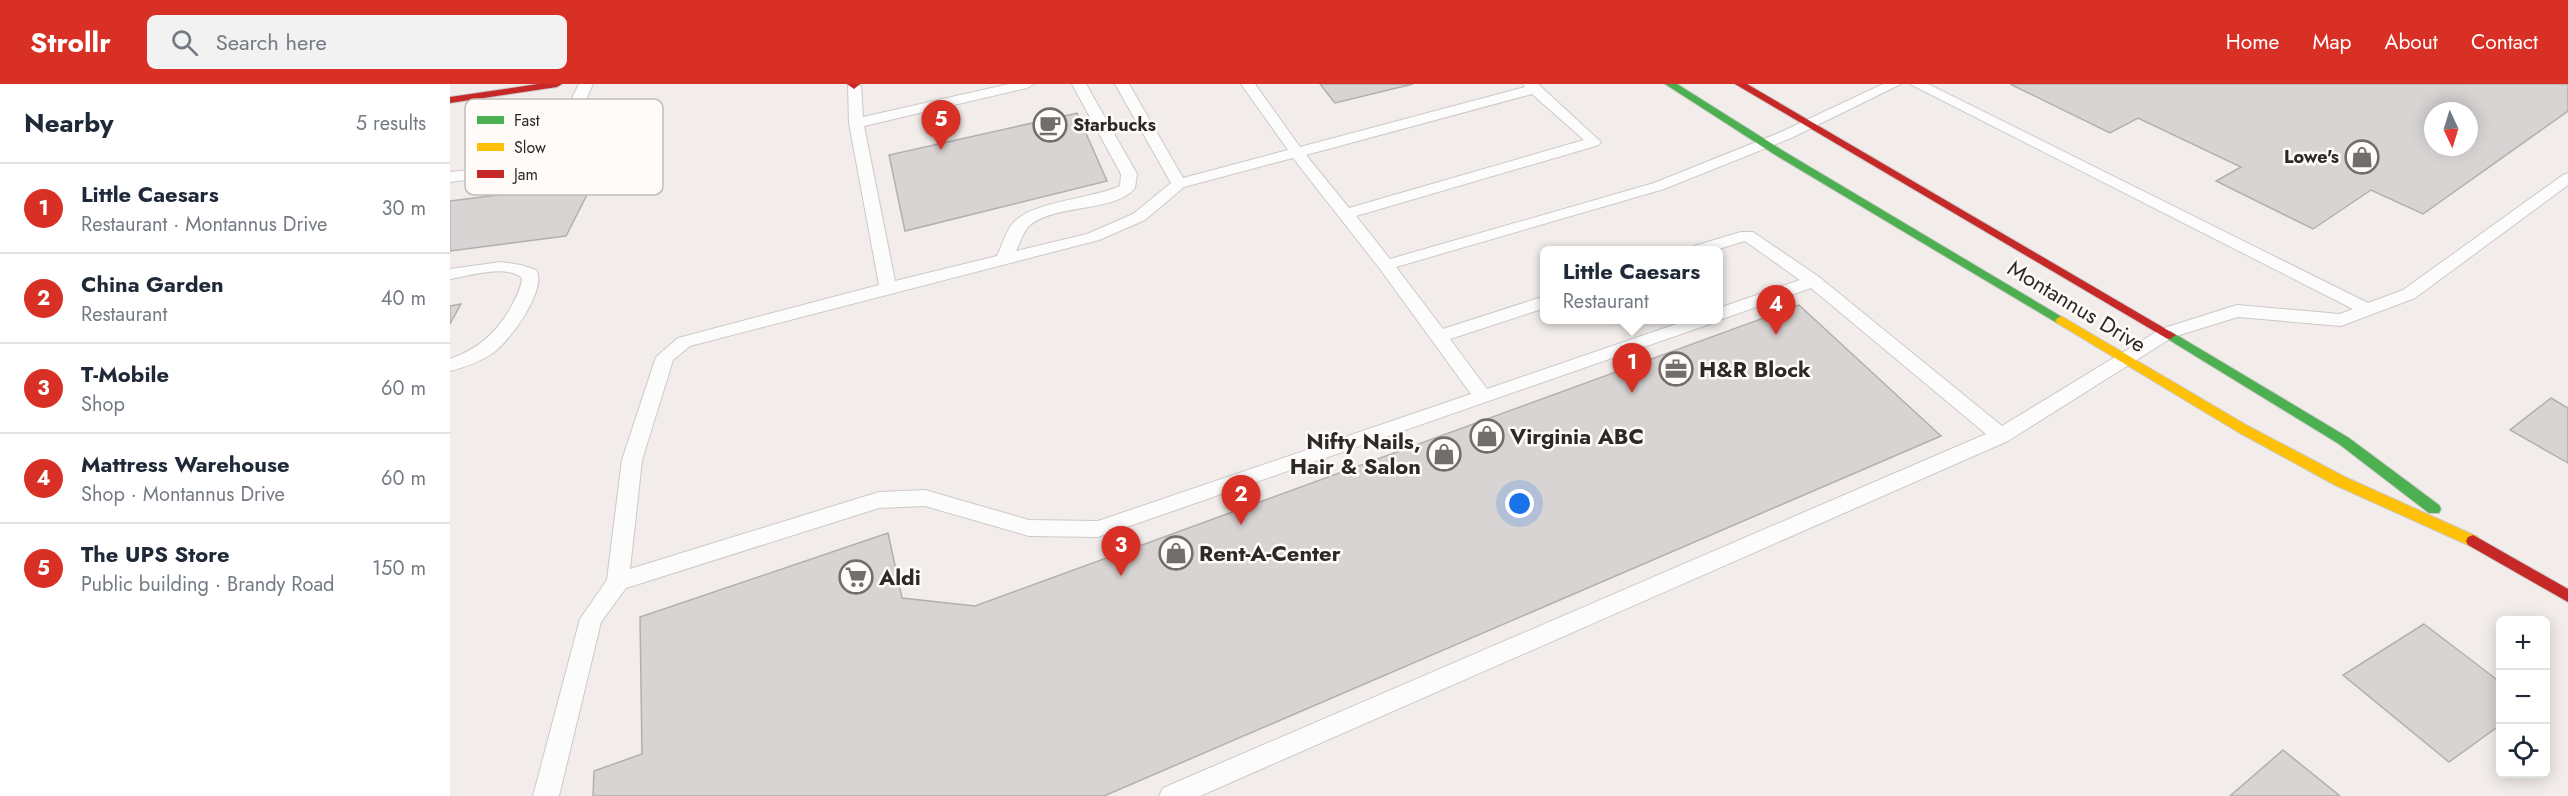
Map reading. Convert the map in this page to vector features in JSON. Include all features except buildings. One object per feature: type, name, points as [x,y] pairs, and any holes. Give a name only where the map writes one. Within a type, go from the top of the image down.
[{"type":"street","points":[[450,100],[557,84]]},
{"type":"street","name":"Montannus Drive","points":[[1670,84],[2124,359],[2303,462],[2475,542],[2568,596]]},
{"type":"street","name":"Montannus Drive","points":[[1740,84],[2167,333],[2344,441],[2475,542]]},
{"type":"lane","points":[[578,99],[586,84]]},
{"type":"lane","points":[[856,123],[1027,84]]},
{"type":"lane","points":[[1004,259],[1020,225],[1037,213],[1108,197],[1126,188],[1129,174],[1079,84]]},
{"type":"lane","points":[[1122,84],[1179,184]]},
{"type":"lane","points":[[1248,84],[1297,153],[1386,265],[1483,397]]},
{"type":"lane","points":[[546,796],[591,619],[618,582],[632,459],[665,357],[684,342],[1093,237],[1139,217],[1179,184],[1532,86],[1553,84]]},
{"type":"lane","points":[[1386,265],[1659,186],[1766,144],[1894,84]]},
{"type":"lane","points":[[1917,84],[2368,310]]},
{"type":"lane","points":[[853,85],[856,123],[888,288]]},
{"type":"lane","points":[[1346,214],[1594,142],[1532,86]]},
{"type":"lane","points":[[450,177],[465,175]]},
{"type":"lane","points":[[1172,796],[2001,436],[2167,333],[2236,311],[2341,320],[2409,294],[2568,178]]},
{"type":"lane","points":[[1713,246],[1747,235],[1813,281],[2001,436]]},
{"type":"lane","points":[[450,274],[507,267],[521,269],[530,274],[532,284],[504,335],[488,349],[466,361],[450,366]]},
{"type":"lane","points":[[1723,313],[1813,281]]},
{"type":"lane","points":[[1438,337],[1540,304]]},
{"type":"lane","points":[[618,582],[879,500],[925,498],[1029,528],[1098,529],[1693,324]]},
{"type":"traffic: fast","points":[[1670,84],[1781,154],[2061,320]]},
{"type":"traffic: fast","points":[[2170,335],[2344,441],[2434,509]]},
{"type":"traffic: slow","points":[[2061,320],[2243,429],[2340,481],[2473,541]]},
{"type":"traffic: jam","points":[[450,100],[557,84]]},
{"type":"traffic: jam","points":[[852,84],[854,86],[855,84]]},
{"type":"traffic: jam","points":[[1740,84],[2170,335]]},
{"type":"traffic: jam","points":[[2473,541],[2568,596]]},
{"type":"place","name":"Starbucks","points":[[1050,125]]},
{"type":"place","name":"The UPS Store","points":[[941,150]]},
{"type":"place","name":"Lowe's","points":[[2362,157]]},
{"type":"place","name":"Mattress Warehouse","points":[[1776,335]]},
{"type":"place","name":"H&R Block","points":[[1676,369]]},
{"type":"place","name":"Little Caesars","points":[[1632,393]]},
{"type":"place","name":"Virginia ABC","points":[[1487,436]]},
{"type":"place","name":"Nifty Nails, Hair & Salon","points":[[1444,454]]},
{"type":"place","name":"China Garden","points":[[1241,525]]},
{"type":"place","name":"Rent-A-Center","points":[[1176,553]]},
{"type":"place","name":"T-Mobile","points":[[1121,576]]},
{"type":"place","name":"Aldi","points":[[856,577]]}]
